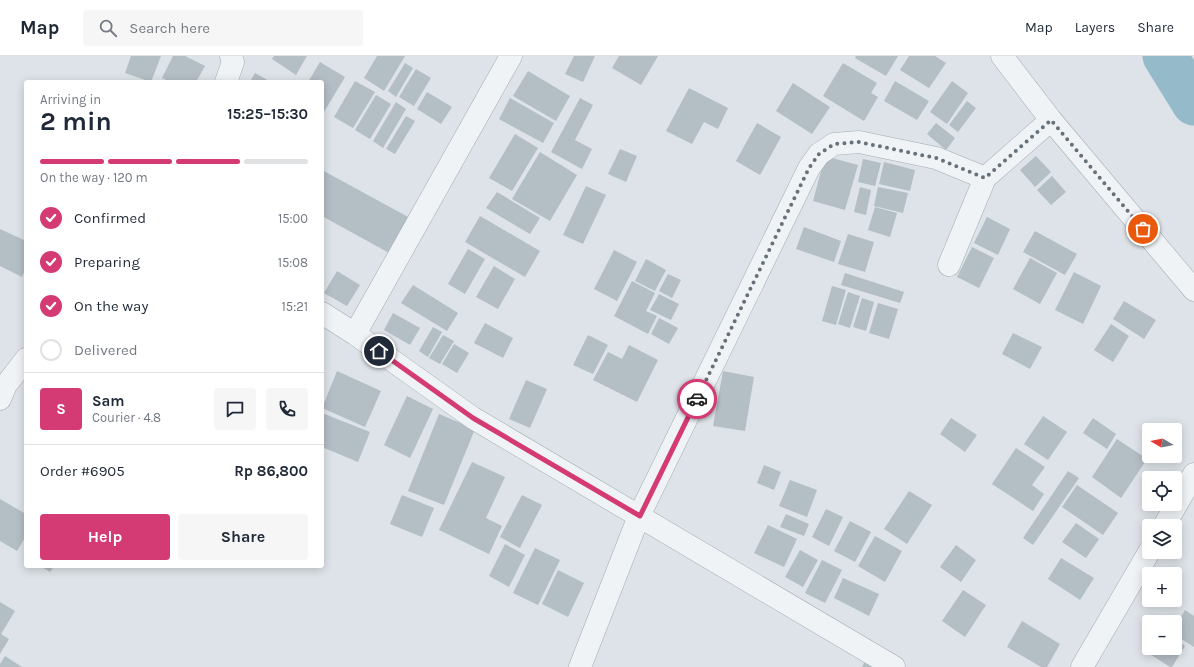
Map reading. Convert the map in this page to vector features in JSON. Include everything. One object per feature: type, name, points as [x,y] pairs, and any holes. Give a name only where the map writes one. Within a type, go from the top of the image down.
[{"type":"street","points":[[227,80],[232,62],[231,56]]},
{"type":"street","points":[[355,334],[511,56]]},
{"type":"street","points":[[1002,56],[1051,120],[1194,290]]},
{"type":"street","points":[[949,265],[985,178],[1051,120]]},
{"type":"street","points":[[580,667],[640,516],[809,168],[819,154],[834,144],[859,142],[936,158],[985,178]]},
{"type":"street","points":[[324,314],[355,334],[473,418],[894,667]]},
{"type":"street","points":[[0,399],[6,384],[24,362]]},
{"type":"street","points":[[1168,519],[1194,474]]},
{"type":"street","points":[[1082,667],[1145,559]]},
{"type":"building","points":[[131,56],[161,56],[152,80],[145,80],[125,73]]},
{"type":"building","points":[[173,56],[185,56],[205,66],[197,80],[166,80],[162,78]]},
{"type":"building","points":[[274,56],[307,56],[296,75],[272,59]]},
{"type":"building","points":[[377,56],[405,56],[384,91],[364,78]]},
{"type":"building","points":[[574,56],[595,56],[583,82],[565,74]]},
{"type":"building","points":[[619,56],[658,56],[641,85],[612,68]]},
{"type":"building","points":[[856,56],[898,56],[886,76],[855,58]]},
{"type":"building","points":[[909,56],[935,56],[946,63],[929,88],[900,70]]},
{"type":"building","points":[[320,62],[345,77],[324,112],[324,80],[309,80]]},
{"type":"building","points":[[405,63],[413,68],[396,97],[388,91]]},
{"type":"building","points":[[843,63],[877,83],[871,93],[878,97],[864,121],[823,96]]},
{"type":"building","points":[[416,69],[431,78],[414,106],[399,97]]},
{"type":"building","points":[[528,71],[570,96],[556,121],[513,96]]},
{"type":"building","points":[[255,73],[267,80],[251,80]]},
{"type":"building","points":[[355,81],[375,92],[353,128],[334,117]]},
{"type":"building","points":[[895,81],[929,101],[917,120],[884,101]]},
{"type":"building","points":[[952,81],[968,93],[947,124],[930,112]]},
{"type":"building","points":[[793,83],[830,107],[812,134],[776,111]]},
{"type":"building","points":[[689,88],[728,108],[718,129],[704,122],[692,144],[666,131]]},
{"type":"building","points":[[427,92],[452,107],[441,124],[417,109]]},
{"type":"building","points":[[376,95],[391,104],[370,139],[355,130]]},
{"type":"building","points":[[510,98],[554,123],[543,143],[499,119]]},
{"type":"building","points":[[580,98],[593,105],[575,140],[592,149],[582,169],[551,152]]},
{"type":"building","points":[[967,101],[976,108],[958,132],[949,125]]},
{"type":"building","points":[[396,102],[406,109],[383,148],[373,141]]},
{"type":"building","points":[[406,116],[415,121],[395,154],[386,149]]},
{"type":"building","points":[[757,123],[781,137],[760,175],[736,161]]},
{"type":"building","points":[[936,123],[955,138],[946,150],[927,134]]},
{"type":"building","points":[[515,134],[538,148],[512,191],[489,178]]},
{"type":"building","points":[[620,149],[637,156],[626,182],[608,174]]},
{"type":"building","points":[[540,152],[577,175],[550,221],[512,199]]},
{"type":"building","points":[[825,156],[858,165],[845,210],[813,201]]},
{"type":"building","points":[[1036,156],[1051,172],[1035,187],[1020,170]]},
{"type":"building","points":[[863,159],[881,163],[875,186],[858,182]]},
{"type":"building","points":[[884,162],[915,170],[910,191],[879,184]]},
{"type":"building","points":[[324,171],[410,218],[391,254],[324,217]]},
{"type":"building","points":[[1052,176],[1066,192],[1051,205],[1037,190]]},
{"type":"building","points":[[586,186],[606,195],[583,244],[563,235]]},
{"type":"building","points":[[860,187],[871,190],[866,215],[854,212]]},
{"type":"building","points":[[878,187],[908,193],[903,213],[874,206]]},
{"type":"building","points":[[497,192],[540,218],[530,234],[486,208]]},
{"type":"building","points":[[875,207],[897,213],[890,237],[868,230]]},
{"type":"building","points":[[480,216],[540,251],[525,277],[465,242]]},
{"type":"building","points":[[987,217],[1010,229],[998,255],[974,243]]},
{"type":"building","points":[[804,227],[841,241],[834,262],[796,249]]},
{"type":"building","points":[[0,229],[24,240],[24,272],[22,277],[0,266]]},
{"type":"building","points":[[1035,231],[1077,254],[1065,275],[1023,252]]},
{"type":"building","points":[[848,234],[874,242],[865,272],[838,264]]},
{"type":"building","points":[[972,247],[994,258],[979,288],[957,277]]},
{"type":"building","points":[[468,249],[485,259],[465,294],[448,284]]},
{"type":"building","points":[[614,250],[637,262],[617,301],[594,289]]},
{"type":"building","points":[[1030,258],[1057,273],[1040,304],[1013,289]]},
{"type":"building","points":[[646,259],[666,270],[655,291],[635,281]]},
{"type":"building","points":[[494,266],[515,279],[498,309],[476,297]]},
{"type":"building","points":[[337,271],[360,285],[347,306],[324,293]]},
{"type":"building","points":[[1074,272],[1101,286],[1083,324],[1055,310]]},
{"type":"building","points":[[845,273],[904,292],[900,303],[841,285]]},
{"type":"building","points":[[668,274],[681,280],[672,298],[659,291]]},
{"type":"building","points":[[632,281],[655,293],[646,311],[657,316],[648,334],[614,316]]},
{"type":"building","points":[[413,285],[458,313],[447,331],[401,303]]},
{"type":"building","points":[[832,286],[846,290],[836,325],[822,321]]},
{"type":"building","points":[[848,292],[860,296],[850,328],[838,324]]},
{"type":"building","points":[[659,294],[679,304],[671,320],[650,310]]},
{"type":"building","points":[[862,298],[874,302],[866,331],[853,327]]},
{"type":"building","points":[[1124,301],[1156,320],[1144,339],[1113,319]]},
{"type":"building","points":[[878,303],[898,309],[889,339],[869,333]]},
{"type":"building","points":[[393,313],[420,328],[410,345],[384,330]]},
{"type":"building","points":[[659,318],[678,328],[669,344],[651,334]]},
{"type":"building","points":[[485,323],[513,338],[503,358],[474,343]]},
{"type":"building","points":[[1111,324],[1129,336],[1113,362],[1094,350]]},
{"type":"building","points":[[433,327],[442,332],[428,357],[419,351]]},
{"type":"building","points":[[1013,333],[1042,347],[1030,369],[1002,354]]},
{"type":"building","points":[[443,335],[454,341],[440,364],[429,358]]},
{"type":"building","points":[[588,335],[608,345],[593,374],[573,365]]},
{"type":"building","points":[[454,344],[469,353],[457,373],[442,364]]},
{"type":"building","points":[[629,345],[658,360],[637,402],[593,380],[608,352],[622,359]]},
{"type":"building","points":[[337,371],[381,391],[365,427],[324,409],[324,403]]},
{"type":"building","points":[[723,371],[754,377],[745,431],[713,426]]},
{"type":"building","points":[[526,380],[547,389],[530,428],[509,419]]},
{"type":"building","points":[[407,396],[433,409],[410,458],[384,445]]},
{"type":"building","points":[[324,414],[370,432],[358,462],[324,448]]},
{"type":"building","points":[[439,414],[475,429],[444,505],[408,491]]},
{"type":"building","points":[[1043,416],[1067,432],[1048,460],[1024,444]]},
{"type":"building","points":[[951,418],[977,435],[965,452],[940,434]]},
{"type":"building","points":[[1093,418],[1116,434],[1107,449],[1083,433]]},
{"type":"building","points":[[1117,439],[1142,456],[1142,463],[1144,463],[1121,498],[1092,477]]},
{"type":"building","points":[[1016,448],[1045,467],[1032,485],[1044,494],[1033,511],[992,484]]},
{"type":"building","points":[[472,462],[505,477],[486,518],[502,526],[489,554],[439,530]]},
{"type":"building","points":[[764,465],[781,472],[774,490],[757,483]]},
{"type":"building","points":[[1068,471],[1079,478],[1033,545],[1023,538]]},
{"type":"building","points":[[790,480],[817,490],[807,517],[779,506]]},
{"type":"building","points":[[1077,485],[1118,513],[1103,535],[1062,507]]},
{"type":"building","points":[[909,491],[932,505],[907,544],[884,529]]},
{"type":"building","points":[[402,495],[434,508],[422,537],[390,524]]},
{"type":"building","points":[[522,495],[542,505],[520,548],[500,537]]},
{"type":"building","points":[[0,499],[24,513],[24,539],[17,551],[0,541]]},
{"type":"building","points":[[826,509],[843,517],[829,546],[812,537]]},
{"type":"building","points":[[786,514],[809,524],[804,536],[780,527]]},
{"type":"building","points":[[850,521],[871,532],[855,562],[834,551]]},
{"type":"building","points":[[1076,523],[1099,539],[1086,558],[1062,542]]},
{"type":"building","points":[[768,525],[797,539],[784,567],[754,553]]},
{"type":"building","points":[[875,536],[902,551],[885,582],[858,566]]},
{"type":"building","points":[[505,544],[525,555],[509,587],[489,576]]},
{"type":"building","points":[[956,545],[976,560],[961,582],[940,567]]},
{"type":"building","points":[[535,548],[560,560],[538,605],[513,593]]},
{"type":"building","points":[[800,550],[818,560],[803,587],[785,577]]},
{"type":"building","points":[[1061,558],[1094,578],[1080,600],[1048,579]]},
{"type":"building","points":[[822,560],[842,570],[825,603],[805,593]]},
{"type":"building","points":[[43,568],[53,568],[50,572]]},
{"type":"building","points":[[558,570],[584,583],[568,617],[542,604]]},
{"type":"building","points":[[843,578],[879,594],[869,616],[834,598]]},
{"type":"building","points":[[963,590],[986,605],[965,637],[942,621]]},
{"type":"building","points":[[0,602],[15,611],[1,634],[9,639],[0,654]]},
{"type":"building","points":[[1185,610],[1194,616],[1194,647],[1182,639],[1182,615]]},
{"type":"building","points":[[1022,621],[1060,644],[1047,667],[1041,667],[1007,647]]},
{"type":"building","points":[[1182,644],[1185,646],[1182,651]]},
{"type":"building","points":[[1151,655],[1179,655],[1172,667]]},
{"type":"building","points":[[5,656],[22,667],[0,667],[0,664]]},
{"type":"building","points":[[865,661],[876,667],[862,667]]},
{"type":"waterway","points":[[1165,56],[1194,103]]},
{"type":"way so far","points":[[697,399],[809,168],[819,154],[834,144],[859,142],[936,158],[985,178],[1051,120],[1143,229]]},
{"type":"route","points":[[379,351],[473,418],[640,516],[697,399]]}]
